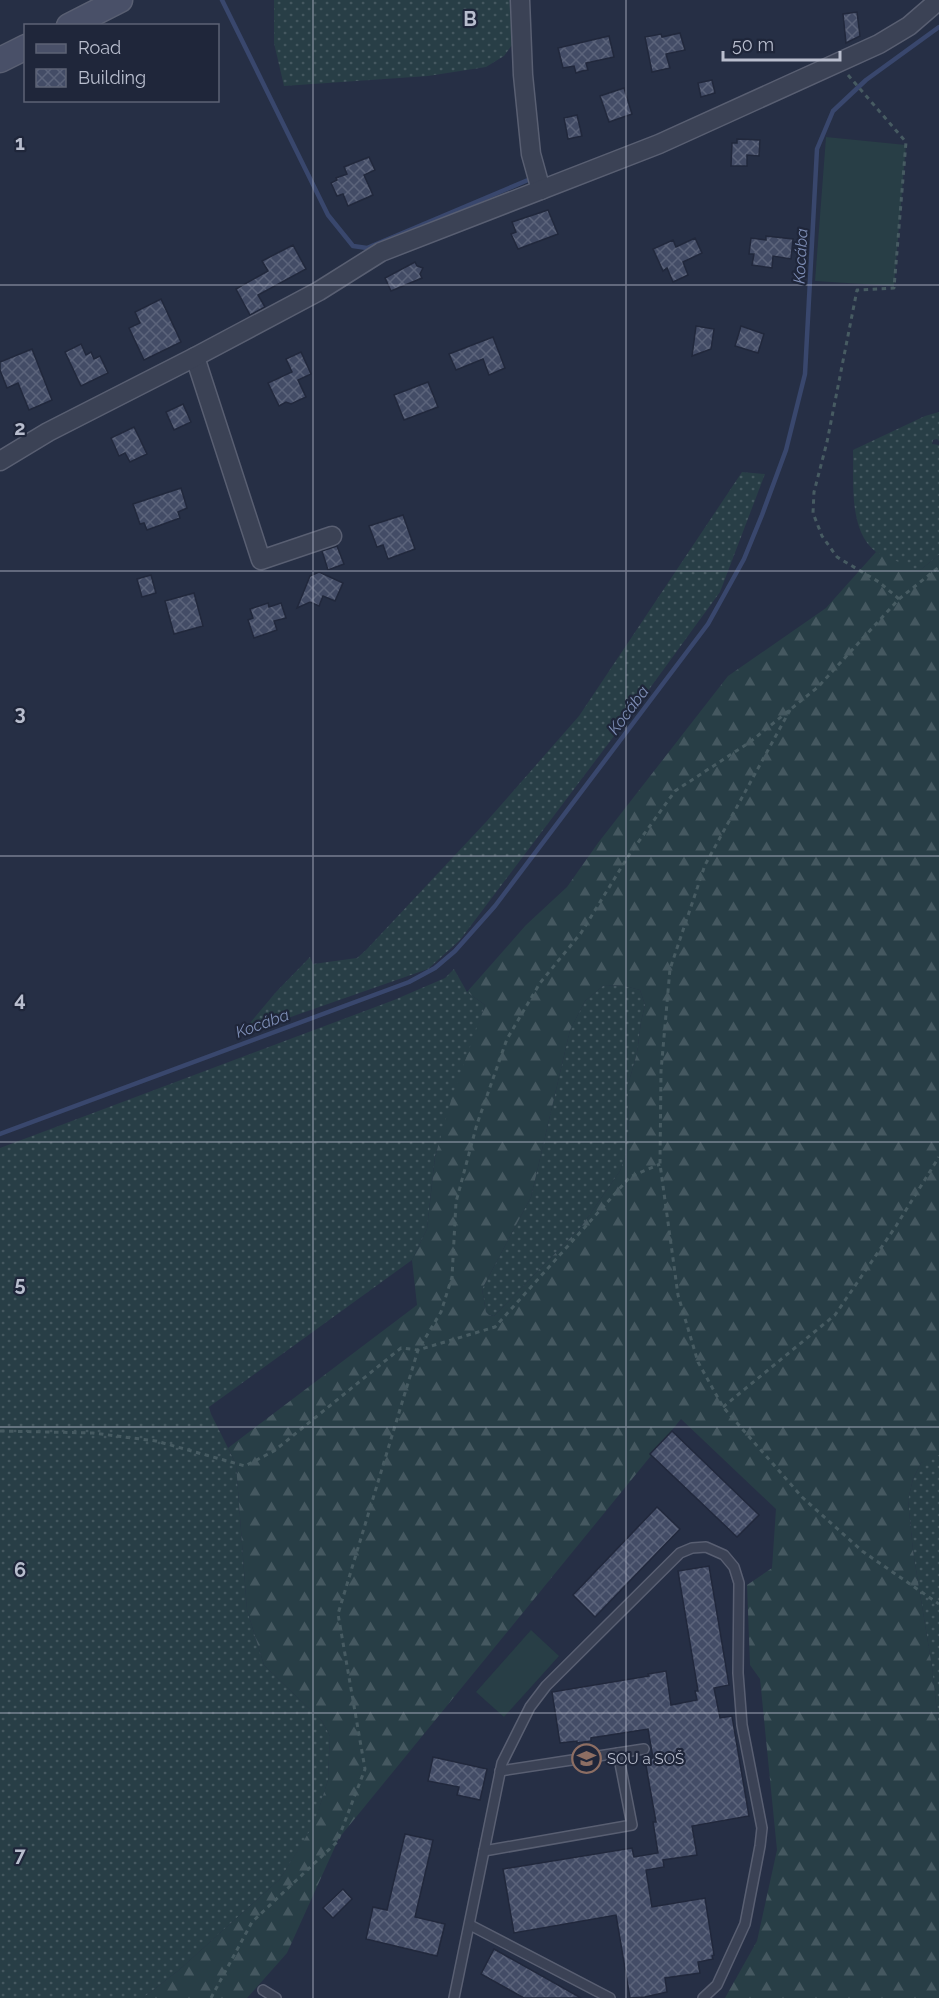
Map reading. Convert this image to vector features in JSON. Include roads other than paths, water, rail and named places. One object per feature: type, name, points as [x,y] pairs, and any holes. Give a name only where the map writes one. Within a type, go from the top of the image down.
[{"type":"main road","points":[[73,24],[120,0]]},
{"type":"main road","points":[[0,60],[24,48]]},
{"type":"street","points":[[520,0],[523,75],[531,154],[542,190]]},
{"type":"street","points":[[0,461],[48,432],[320,291],[381,252],[659,144],[879,44],[909,26],[939,0]]},
{"type":"street","points":[[195,357],[261,560],[332,536]]},
{"type":"lane","points":[[457,1996],[502,1762],[530,1707],[546,1686],[681,1553],[692,1548],[706,1547],[724,1555],[734,1567],[739,1583],[738,1673],[742,1725],[762,1828],[745,1924],[717,1985],[703,1998]]},
{"type":"lane","points":[[500,1771],[644,1749]]},
{"type":"lane","points":[[484,1851],[632,1825],[618,1753]]},
{"type":"lane","points":[[470,1925],[610,1998]]},
{"type":"lane","points":[[263,1990],[276,1998]]},
{"type":"waterway","points":[[222,0],[328,215],[353,246],[367,248],[528,180]]},
{"type":"waterway","name":"Kocába","points":[[0,1134],[409,982],[435,968],[455,951],[495,906],[708,624],[744,559],[786,450],[805,374],[817,149],[833,111],[866,80],[939,27]]},
{"type":"place","name":"SOU a SOŠ","points":[[586,1759]]}]
